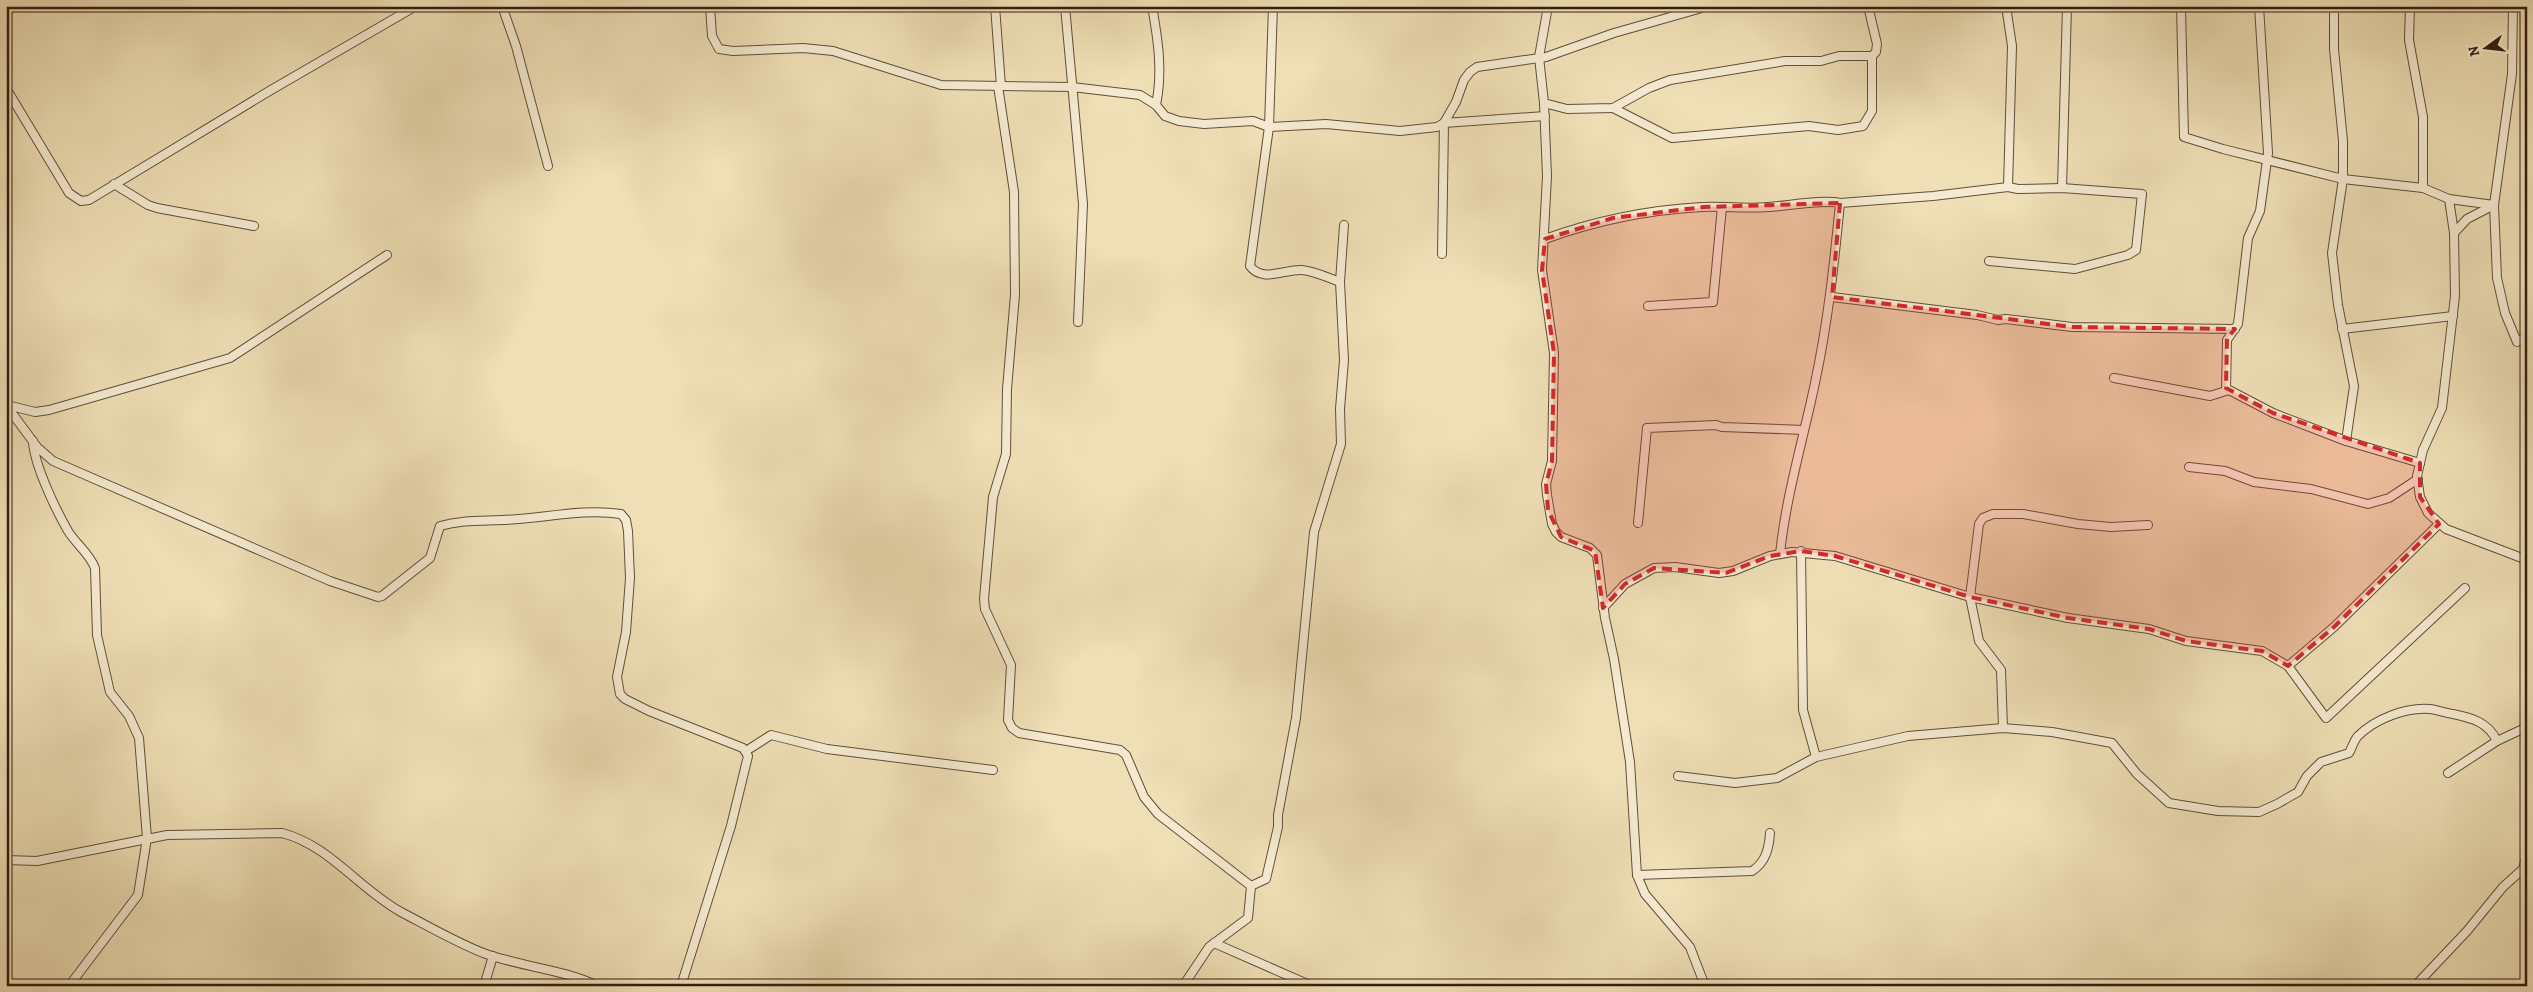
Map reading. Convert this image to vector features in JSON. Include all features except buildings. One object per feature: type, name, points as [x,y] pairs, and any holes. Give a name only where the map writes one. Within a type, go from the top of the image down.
[{"type":"street","points":[[6,88],[75,198],[88,200],[416,6]]},
{"type":"street","points":[[502,6],[516,46],[548,166]]},
{"type":"street","points":[[710,6],[712,36],[719,48],[733,51],[803,48],[833,50],[942,85],[1072,88],[1140,95],[1156,105],[1165,116],[1179,121],[1204,124],[1253,121],[1269,127],[1326,124],[1400,131],[1436,127],[1444,123],[1545,116]]},
{"type":"street","points":[[995,6],[1000,86],[1014,192],[1015,295],[1007,389],[1006,454],[992,497],[984,599],[985,609],[1011,665],[1008,720],[1012,728],[1019,733],[1120,750],[1126,755],[1144,797],[1158,814],[1251,886]]},
{"type":"street","points":[[1065,6],[1083,204],[1078,322]]},
{"type":"street","points":[[1152,6],[1161,83],[1156,105]]},
{"type":"street","points":[[1273,6],[1269,127],[1250,266],[1254,272],[1266,275],[1303,270],[1340,282]]},
{"type":"street","points":[[1548,6],[1540,58],[1545,116],[1547,176],[1542,270],[1554,354],[1552,461],[1546,484],[1548,510],[1552,524],[1561,537],[1596,552],[1603,608],[1630,762],[1637,875],[1645,894],[1690,947],[1705,986]]},
{"type":"street","points":[[1442,254],[1444,123],[1470,72],[1493,64],[1540,58],[1709,6]]},
{"type":"street","points":[[1613,108],[1672,138],[1809,126],[1838,130],[1863,126],[1872,111],[1872,56],[1876,52],[1877,44],[1868,6]]},
{"type":"street","points":[[2006,6],[2012,46],[2008,187]]},
{"type":"street","points":[[2062,188],[2067,6]]},
{"type":"street","points":[[2180,6],[2184,137],[2223,149],[2344,179],[2423,188],[2449,199],[2494,206]]},
{"type":"street","points":[[2226,390],[2227,340],[2238,324],[2248,238],[2257,223],[2260,211],[2267,160],[2259,6]]},
{"type":"street","points":[[2334,6],[2334,49],[2343,141],[2344,179],[2332,253],[2342,329],[2354,386],[2346,441]]},
{"type":"street","points":[[2410,6],[2409,40],[2423,117],[2423,188]]},
{"type":"street","points":[[2513,6],[2512,74],[2494,206],[2497,278],[2505,312],[2517,342],[2527,336]]},
{"type":"street","points":[[1544,103],[1567,109],[1613,108],[1649,88],[1670,80],[1785,61],[1821,61],[1839,56],[1872,56]]},
{"type":"street","points":[[114,184],[148,205],[254,226]]},
{"type":"street","points":[[1545,239],[1591,223],[1634,214],[1722,207],[1761,208],[1808,205],[1830,201],[1840,203],[1933,196],[2008,187],[2018,189],[2062,188],[2142,194],[2136,250],[2128,255],[2075,269],[1989,261]]},
{"type":"street","points":[[2449,199],[2454,233],[2455,296],[2442,408],[2423,450],[2418,479],[2420,497],[2428,513],[2439,524],[2454,534],[2527,560]]},
{"type":"street","points":[[1780,554],[1785,511],[1832,297],[1840,203]]},
{"type":"street","points":[[2454,233],[2467,219],[2494,206]]},
{"type":"street","points":[[1648,306],[1714,302],[1722,207]]},
{"type":"street","points":[[1251,886],[1266,879],[1278,827],[1278,815],[1296,718],[1314,532],[1341,444],[1340,409],[1344,360],[1340,282],[1344,225]]},
{"type":"street","points":[[7,405],[35,412],[49,410],[220,362],[275,330],[387,255]]},
{"type":"street","points":[[1832,297],[1977,315],[1998,320],[2006,319],[2072,327],[2235,329]]},
{"type":"street","points":[[2342,329],[2453,316]]},
{"type":"street","points":[[2114,378],[2210,396],[2226,390],[2273,413],[2346,441],[2420,464]]},
{"type":"street","points":[[7,405],[33,441],[53,461],[330,582],[378,597],[382,596],[427,562],[440,526],[468,520],[502,520],[577,513],[621,514],[626,520],[628,530],[630,596],[626,632],[617,677],[620,694],[625,699],[649,711],[746,751]]},
{"type":"street","points":[[1638,523],[1646,428],[1716,425],[1722,427],[1804,430]]},
{"type":"street","points":[[33,441],[36,461],[68,531],[92,560],[95,568],[97,636],[110,692],[129,716],[138,738],[147,838],[138,895],[70,986]]},
{"type":"street","points":[[2189,466],[2225,471],[2254,482],[2311,490],[2368,504],[2389,498],[2418,479]]},
{"type":"street","points":[[2003,728],[2001,670],[1978,642],[1970,597],[1979,524],[1986,516],[2023,514],[2078,524],[2110,527],[2148,525]]},
{"type":"street","points":[[2288,666],[2334,627],[2439,524]]},
{"type":"street","points":[[1603,608],[1625,584],[1654,568],[1665,566],[1713,574],[1726,573],[1780,554],[1801,552],[1836,556],[1970,597],[2068,618],[2149,629],[2186,641],[2262,651],[2288,666],[2326,718],[2465,588]]},
{"type":"street","points":[[1801,552],[1803,710],[1816,757]]},
{"type":"street","points":[[1678,776],[1735,783],[1777,778],[1816,757],[1908,736],[2003,728],[2052,732],[2112,743],[2137,774],[2169,803],[2226,811],[2259,812],[2294,795],[2307,776],[2321,762],[2346,756],[2357,737],[2384,719],[2404,712],[2428,709],[2470,717],[2491,730],[2497,741]]},
{"type":"street","points":[[2448,773],[2497,741],[2527,727]]},
{"type":"street","points":[[746,751],[771,735],[827,749],[993,770]]},
{"type":"street","points":[[681,986],[731,826],[749,761],[746,751]]},
{"type":"street","points":[[1637,875],[1752,871],[1758,867],[1768,850],[1770,832]]},
{"type":"street","points":[[6,860],[37,861],[167,835],[282,833],[298,837],[319,850],[374,896],[400,911],[492,956],[560,971],[598,986]]},
{"type":"street","points":[[2415,986],[2467,931],[2503,887],[2523,869],[2527,854]]},
{"type":"street","points":[[1183,986],[1214,943],[1248,918],[1251,886]]},
{"type":"street","points":[[1214,943],[1312,986]]},
{"type":"street","points":[[484,986],[492,956]]},
{"type":"highlighted area","points":[[1840,203],[1832,297],[2072,327],[2235,329],[2227,338],[2226,388],[2273,413],[2420,463],[2420,497],[2439,524],[2334,627],[2288,666],[2262,651],[2186,641],[2149,629],[2068,618],[1970,597],[1835,556],[1801,551],[1770,556],[1726,573],[1654,568],[1625,584],[1603,608],[1595,551],[1561,537],[1548,510],[1546,484],[1552,461],[1554,353],[1542,270],[1545,239],[1613,218],[1704,207]]}]
